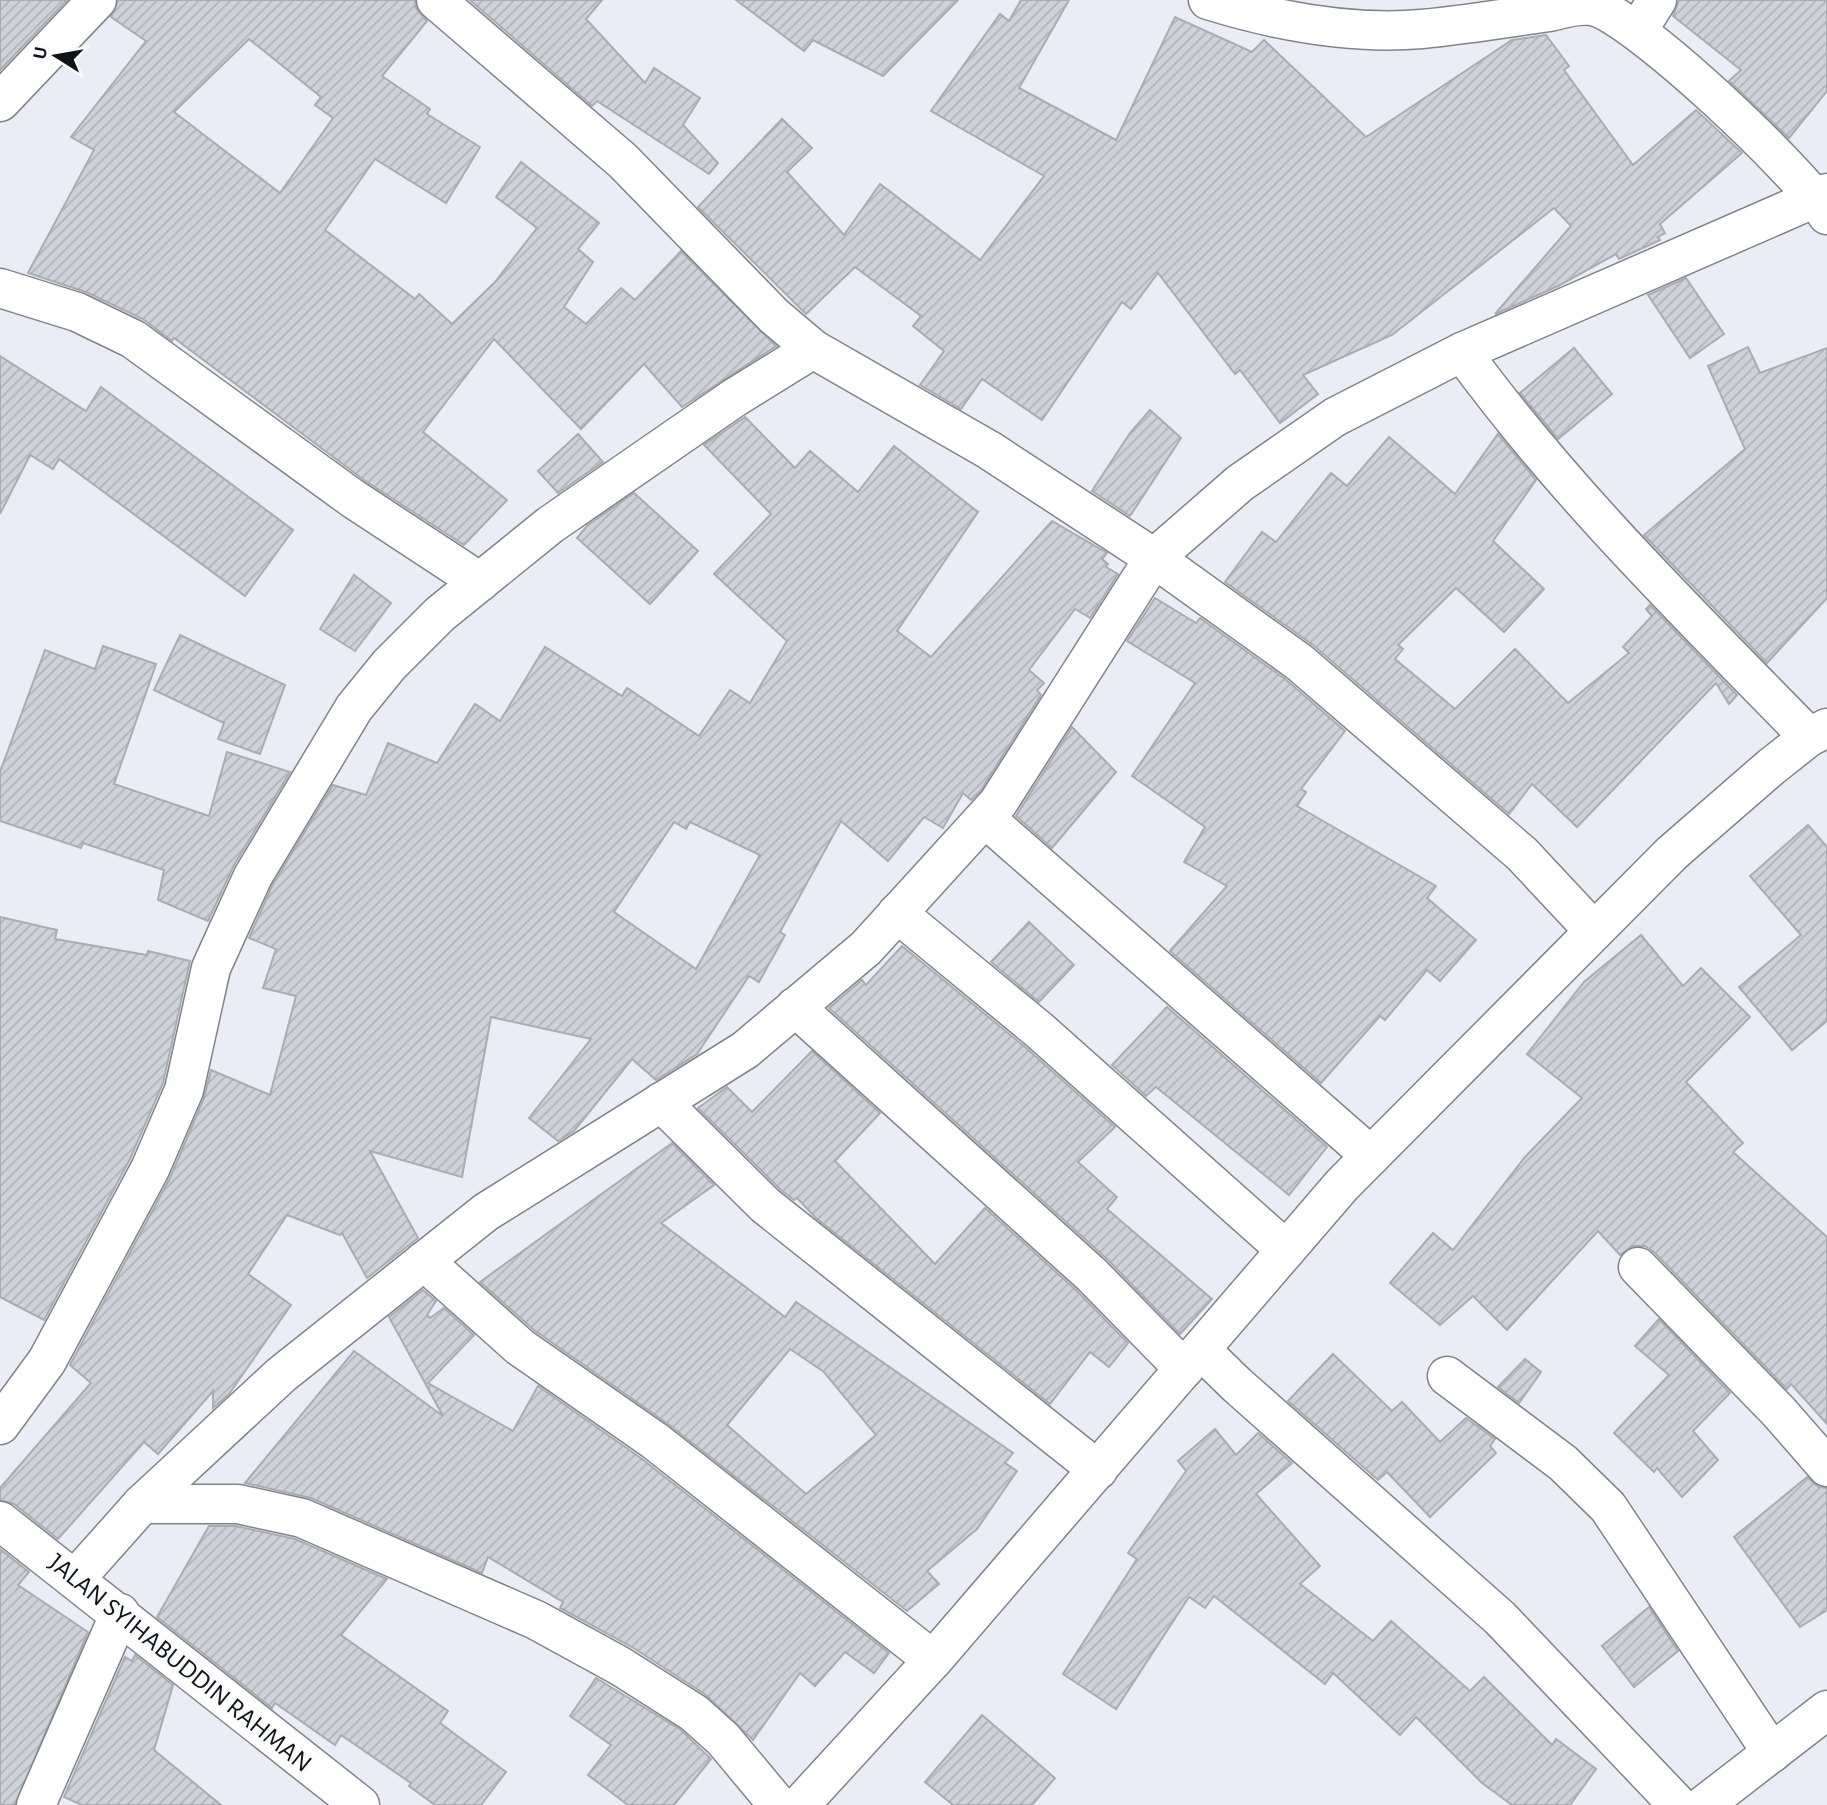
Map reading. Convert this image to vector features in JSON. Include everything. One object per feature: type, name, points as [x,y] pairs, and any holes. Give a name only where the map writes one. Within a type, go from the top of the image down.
[{"type":"street","points":[[0,102],[97,0]]},
{"type":"street","points":[[436,0],[613,153],[774,316],[813,349],[989,450],[1154,558],[1299,662],[1522,854],[1594,931]]},
{"type":"street","points":[[76,1578],[142,1504],[281,1375],[486,1212],[745,1049],[866,948],[998,803],[1154,558],[1240,483],[1335,417],[1462,352],[1824,202],[1744,124],[1648,15],[1579,5],[1420,29],[1335,29],[1208,0]]},
{"type":"street","points":[[0,288],[78,312],[133,339],[352,499],[481,582]]},
{"type":"street","points":[[0,1425],[47,1361],[169,1128],[184,1090],[211,968],[253,876],[354,708],[389,665],[440,614],[550,525],[611,481],[813,349]]},
{"type":"street","points":[[800,1805],[933,1660],[1286,1250],[1371,1156],[1672,853],[1818,733],[1580,499],[1506,413],[1462,352]]},
{"type":"street","points":[[985,818],[1371,1156]]},
{"type":"street","points":[[897,913],[1040,1030],[1286,1250]]},
{"type":"street","points":[[795,1007],[1092,1275],[1193,1360],[1237,1385],[1500,1618],[1678,1805]]},
{"type":"street","points":[[661,1102],[765,1205],[1098,1470]]},
{"type":"street","points":[[424,1261],[520,1347],[655,1441],[933,1660]]},
{"type":"street","points":[[1638,1267],[1779,1412],[1827,1467]]},
{"type":"street","points":[[1447,1376],[1563,1462],[1608,1507],[1772,1753]]},
{"type":"street","points":[[142,1504],[238,1504],[302,1518],[536,1620],[620,1665],[694,1713],[723,1739],[778,1805]]},
{"type":"street","name":"JALAN SYIHABUDDIN RAHMAN","points":[[0,1521],[76,1578],[360,1805]]},
{"type":"street","points":[[36,1805],[120,1613]]},
{"type":"street","points":[[1704,1805],[1827,1710]]},
{"type":"building","points":[[0,0],[67,0],[0,70]]},
{"type":"building","points":[[118,0],[415,0],[416,8],[427,21],[382,76],[430,109],[427,114],[480,147],[446,203],[375,159],[325,230],[415,299],[419,294],[452,324],[495,282],[537,228],[496,197],[521,162],[599,223],[578,249],[593,262],[564,307],[586,324],[621,288],[635,300],[681,251],[776,346],[682,407],[644,364],[581,429],[494,339],[423,432],[507,500],[464,545],[364,480],[174,338],[172,341],[143,319],[86,292],[28,273],[94,150],[71,137],[146,41],[111,17]],"holes":[[[249,39],[321,97],[315,105],[333,118],[280,193],[174,112]]]},
{"type":"building","points":[[470,0],[602,0],[586,19],[645,83],[654,68],[700,98],[683,125],[718,163],[709,174],[597,101],[592,106]]},
{"type":"building","points":[[736,0],[958,0],[883,76],[813,40],[804,51]]},
{"type":"building","points":[[1021,0],[1069,0],[1019,88],[1116,140],[1175,17],[1252,52],[1264,40],[1366,137],[1512,40],[1546,35],[1569,66],[1564,70],[1633,165],[1696,110],[1742,153],[1660,224],[1665,233],[1658,237],[1660,240],[1619,259],[1616,254],[1558,286],[1495,314],[1571,226],[1554,208],[1392,335],[1303,375],[1318,394],[1280,423],[1240,370],[1235,374],[1158,273],[1131,309],[1122,302],[1042,420],[982,379],[961,409],[920,385],[944,351],[913,326],[921,316],[855,267],[806,314],[698,207],[782,119],[812,148],[787,172],[844,235],[880,184],[980,260],[1044,176],[931,111],[1000,14],[1009,21]]},
{"type":"building","points":[[1679,0],[1827,0],[1827,91],[1789,138],[1729,81],[1741,70],[1673,16]]},
{"type":"building","points":[[1686,278],[1724,334],[1690,358],[1648,295]]},
{"type":"building","points":[[1748,347],[1760,373],[1827,348],[1827,598],[1767,663],[1644,535],[1745,449],[1708,366]]},
{"type":"building","points":[[1574,348],[1612,394],[1558,439],[1520,393]]},
{"type":"building","points":[[0,356],[86,411],[101,387],[293,530],[245,596],[59,459],[53,469],[30,455],[0,514]]},
{"type":"building","points":[[1150,410],[1181,438],[1130,516],[1092,491],[1130,433]]},
{"type":"building","points":[[745,417],[795,468],[810,451],[858,492],[894,446],[978,512],[897,631],[931,657],[1052,521],[1107,553],[1102,559],[1108,564],[1106,567],[1118,574],[1090,618],[1075,609],[1029,670],[1044,683],[1037,690],[1041,695],[981,790],[971,800],[963,793],[943,828],[924,817],[888,861],[841,821],[780,932],[785,935],[759,982],[749,976],[697,1054],[656,1080],[632,1059],[574,1131],[558,1141],[529,1118],[591,1039],[491,1017],[462,1177],[370,1151],[418,1238],[367,1278],[342,1233],[340,1235],[287,1215],[248,1274],[291,1305],[229,1394],[213,1408],[213,1391],[158,1454],[144,1442],[58,1539],[14,1504],[0,1500],[0,1488],[91,1383],[70,1365],[170,1178],[204,1098],[211,1070],[270,1095],[296,996],[263,988],[276,949],[249,938],[272,886],[333,785],[366,795],[388,743],[437,763],[475,704],[500,721],[545,647],[622,696],[627,688],[699,736],[730,690],[750,703],[787,641],[714,574],[771,514],[704,445]],"holes":[[[674,822],[686,829],[690,822],[760,855],[696,969],[614,912]]]},
{"type":"building","points":[[578,434],[603,462],[558,493],[538,471]]},
{"type":"building","points":[[1498,434],[1536,480],[1493,541],[1544,589],[1504,632],[1456,588],[1398,645],[1403,649],[1395,659],[1455,709],[1515,649],[1568,703],[1629,653],[1623,647],[1652,616],[1646,609],[1650,605],[1737,695],[1729,704],[1716,683],[1577,827],[1532,784],[1509,814],[1313,645],[1225,582],[1262,532],[1276,542],[1331,473],[1347,486],[1389,437],[1455,494]]},
{"type":"building","points":[[634,493],[698,551],[650,604],[577,538],[588,525]]},
{"type":"building","points":[[354,575],[391,603],[355,651],[320,629]]},
{"type":"building","points":[[1155,598],[1196,623],[1200,618],[1285,679],[1345,731],[1301,789],[1306,792],[1297,806],[1436,886],[1427,898],[1476,940],[1440,981],[1427,970],[1385,1020],[1380,1016],[1321,1083],[1170,951],[1227,886],[1184,862],[1205,827],[1132,776],[1195,683],[1127,641]]},
{"type":"building","points":[[180,635],[285,685],[260,754],[218,739],[224,723],[154,690]]},
{"type":"building","points":[[103,646],[156,664],[114,784],[209,816],[227,752],[290,772],[234,865],[208,921],[158,900],[164,870],[83,843],[81,848],[0,821],[0,772],[45,650],[95,669]]},
{"type":"building","points":[[1072,727],[1116,772],[1052,848],[1016,816]]},
{"type":"building","points":[[1808,825],[1827,847],[1827,1021],[1792,1050],[1739,987],[1801,935],[1750,876]]},
{"type":"building","points":[[0,917],[57,930],[55,939],[147,955],[148,951],[190,961],[163,1083],[130,1159],[44,1320],[0,1297]]},
{"type":"building","points":[[1029,922],[1074,965],[1039,1002],[991,962]]},
{"type":"building","points":[[1641,935],[1683,986],[1701,968],[1750,1017],[1686,1082],[1743,1143],[1733,1152],[1827,1237],[1827,1424],[1791,1384],[1787,1389],[1654,1252],[1645,1246],[1633,1246],[1620,1255],[1598,1231],[1507,1330],[1473,1296],[1440,1325],[1390,1283],[1433,1233],[1453,1250],[1525,1157],[1582,1098],[1527,1054],[1584,982]]},
{"type":"building","points":[[902,946],[1025,1047],[1115,1127],[1078,1162],[1117,1197],[1107,1209],[1212,1299],[1180,1334],[1107,1259],[829,1008],[862,980],[866,985]]},
{"type":"building","points":[[1167,1007],[1327,1147],[1289,1195],[1156,1087],[1146,1096],[1112,1065]]},
{"type":"building","points":[[812,1051],[880,1113],[835,1161],[935,1264],[985,1208],[1077,1291],[1128,1343],[1109,1367],[1090,1352],[1050,1404],[816,1218],[797,1198],[794,1200],[780,1189],[698,1108],[727,1087],[752,1112]]},
{"type":"building","points":[[672,1143],[714,1185],[661,1223],[785,1317],[796,1302],[1013,1453],[1005,1463],[1017,1471],[977,1529],[927,1571],[939,1584],[907,1611],[668,1424],[534,1330],[480,1282]],"holes":[[[790,1349],[824,1372],[876,1435],[806,1494],[727,1425]]]},
{"type":"building","points":[[423,1290],[436,1301],[427,1315],[430,1318],[444,1308],[474,1335],[428,1383],[513,1431],[538,1386],[642,1459],[889,1653],[874,1673],[845,1652],[815,1686],[800,1673],[753,1740],[706,1695],[632,1647],[560,1608],[563,1602],[488,1557],[482,1573],[311,1498],[245,1483],[354,1351],[443,1416],[389,1317]]},
{"type":"building","points":[[1659,1319],[1730,1393],[1693,1431],[1718,1460],[1682,1497],[1657,1468],[1654,1472],[1614,1433],[1669,1375],[1635,1346]]},
{"type":"building","points":[[1333,1354],[1392,1411],[1402,1402],[1440,1442],[1466,1418],[1495,1439],[1490,1446],[1496,1453],[1430,1517],[1387,1472],[1378,1480],[1288,1401]]},
{"type":"building","points":[[1525,1359],[1541,1372],[1519,1403],[1498,1387]]},
{"type":"building","points":[[1215,1429],[1236,1455],[1258,1433],[1292,1463],[1256,1494],[1320,1566],[1300,1584],[1373,1641],[1391,1621],[1470,1691],[1484,1677],[1552,1745],[1556,1739],[1596,1769],[1570,1805],[1512,1805],[1482,1783],[1416,1717],[1400,1735],[1333,1673],[1325,1684],[1214,1596],[1205,1608],[1189,1597],[1116,1709],[1063,1674],[1137,1559],[1128,1553],[1186,1471],[1178,1461]]},
{"type":"building","points":[[1807,1477],[1819,1487],[1827,1488],[1827,1610],[1800,1627],[1734,1537]]},
{"type":"building","points":[[209,1526],[236,1526],[295,1539],[387,1579],[341,1635],[448,1711],[440,1723],[506,1772],[481,1805],[435,1805],[409,1786],[411,1783],[341,1735],[335,1745],[275,1703],[272,1708],[157,1617]]},
{"type":"building","points":[[0,1549],[29,1572],[18,1585],[88,1632],[15,1805],[0,1805]]},
{"type":"building","points":[[1649,1607],[1678,1651],[1634,1687],[1602,1646]]},
{"type":"building","points":[[135,1655],[173,1685],[154,1750],[221,1805],[82,1805],[64,1797],[125,1657],[132,1661]]},
{"type":"building","points":[[596,1678],[681,1730],[711,1759],[674,1805],[628,1805],[588,1775],[611,1745],[570,1716]]},
{"type":"building","points":[[982,1715],[1055,1778],[1032,1805],[953,1805],[925,1782]]}]
